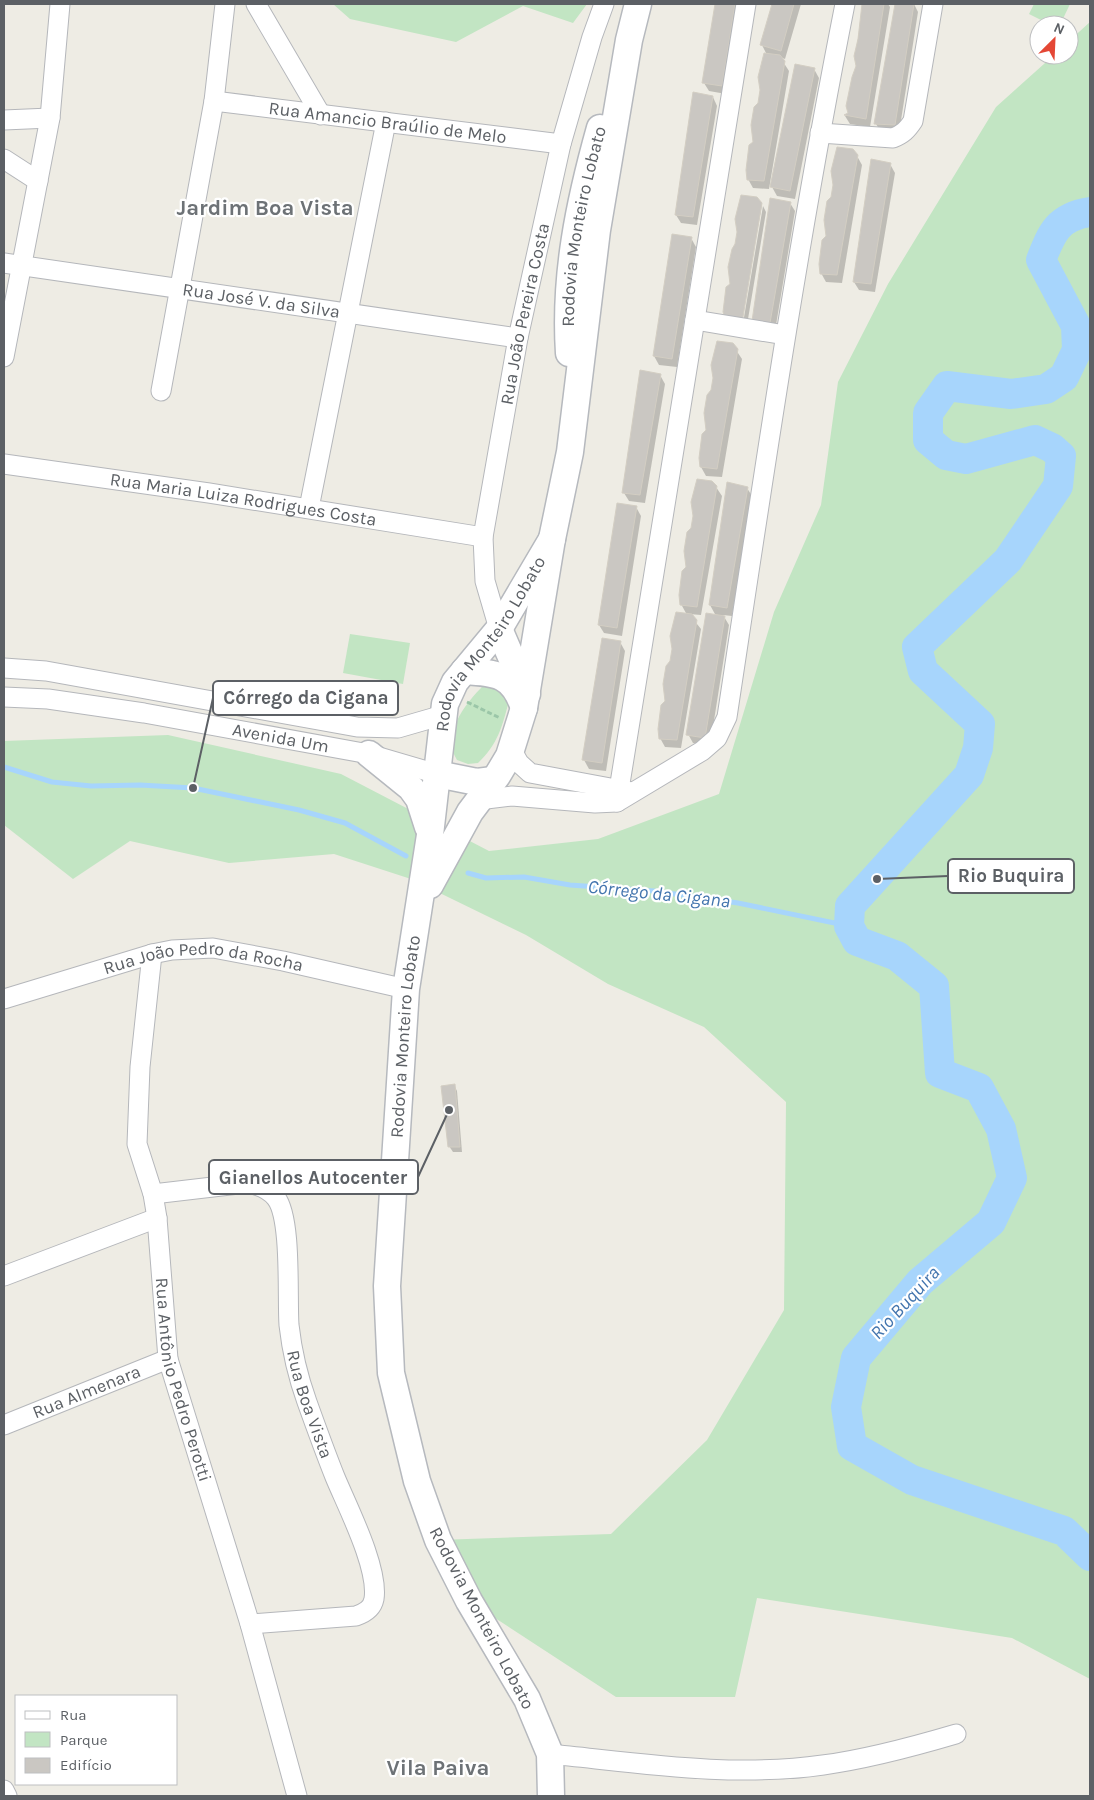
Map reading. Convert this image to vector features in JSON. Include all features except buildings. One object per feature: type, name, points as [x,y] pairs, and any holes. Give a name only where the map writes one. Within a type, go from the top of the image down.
[{"type":"main road","name":"Rodovia Monteiro Lobato","points":[[421,903],[447,851],[478,800],[494,780],[520,720],[552,539],[568,468],[597,230],[629,40],[638,4]]},
{"type":"main road","name":"Rodovia Monteiro Lobato","points":[[551,1796],[550,1754],[527,1700],[469,1601],[438,1540],[416,1481],[391,1373],[387,1286],[406,989],[421,903],[446,704],[464,671],[499,629],[552,539]]},
{"type":"main road","points":[[499,629],[520,720]]},
{"type":"main road","points":[[464,671],[490,673],[507,679],[519,694],[520,720]]},
{"type":"main road","points":[[369,754],[411,788],[419,799],[430,835]]},
{"type":"main road","points":[[436,774],[477,782],[494,780]]},
{"type":"street","points":[[4,358],[13,264],[38,181],[50,118],[60,4]]},
{"type":"street","points":[[161,391],[214,101],[225,4]]},
{"type":"street","points":[[256,4],[321,115]]},
{"type":"street","name":"Rua João Pereira Costa","points":[[499,629],[485,581],[483,537],[518,338],[561,144],[592,37],[604,4]]},
{"type":"street","points":[[624,794],[746,4]]},
{"type":"street","points":[[478,800],[512,796],[595,804],[624,794],[702,751],[717,738],[726,717],[786,335],[820,133],[845,4]]},
{"type":"street","points":[[820,133],[893,138],[903,134],[913,121],[933,4]]},
{"type":"street","name":"Rua Amancio Braúlio de Melo","points":[[214,101],[561,144]]},
{"type":"street","points":[[4,120],[50,118]]},
{"type":"street","points":[[309,508],[386,122]]},
{"type":"street","points":[[4,159],[38,181]]},
{"type":"street","name":"Rua José V. da Silva","points":[[13,264],[518,338]]},
{"type":"street","points":[[696,320],[786,335]]},
{"type":"street","name":"Rua Maria Luiza Rodrigues Costa","points":[[4,464],[309,508],[483,537]]},
{"type":"street","points":[[4,668],[46,671],[357,727],[398,728],[446,704]]},
{"type":"street","name":"Avenida Um","points":[[4,696],[48,699],[144,713],[369,754],[436,774]]},
{"type":"street","points":[[520,720],[519,763],[530,773],[624,794]]},
{"type":"street","name":"Rua João Pedro da Rocha","points":[[4,998],[152,954],[172,950],[213,948],[283,961],[406,989]]},
{"type":"street","name":"Rua Antônio Pedro Perotti","points":[[152,954],[136,1122],[139,1156],[153,1194],[157,1218],[168,1359],[250,1624],[297,1796]]},
{"type":"street","name":"Rua Boa Vista","points":[[153,1194],[247,1183],[260,1186],[277,1199],[282,1210],[286,1249],[289,1325],[295,1366],[320,1440],[366,1552],[374,1590],[371,1608],[365,1613],[356,1616],[250,1624]]},
{"type":"street","points":[[4,1276],[157,1218]]},
{"type":"street","name":"Rua Almenara","points":[[4,1424],[168,1359]]},
{"type":"street","points":[[550,1754],[665,1766],[782,1768],[856,1760],[956,1734]]},
{"type":"street","points":[[4,1790],[7,1796]]},
{"type":"path","points":[[446,704],[520,720]]},
{"type":"green space","points":[[333,4],[587,4],[573,23],[523,6],[456,42],[350,19]]},
{"type":"green space","points":[[1034,4],[1070,4],[1065,15],[1029,14]]},
{"type":"green space","points":[[1090,22],[1090,1679],[1012,1638],[757,1598],[735,1697],[616,1697],[469,1601],[438,1540],[611,1534],[707,1440],[784,1310],[786,1102],[704,1027],[608,984],[526,935],[411,879],[334,854],[229,863],[130,841],[73,879],[4,825],[4,741],[168,735],[341,774],[489,851],[598,839],[719,794],[774,612],[821,505],[838,382],[888,284],[996,107],[1043,65],[1079,65],[1079,32]]},
{"type":"green space","points":[[350,634],[410,643],[403,684],[343,673]]},
{"type":"green space","points":[[488,681],[497,681],[509,701],[495,742],[478,763],[468,764],[457,760],[452,738],[454,727],[465,707]]},
{"type":"waterway","name":"Rio Buquira","points":[[1090,212],[1079,214],[1063,222],[1053,234],[1041,260],[1076,326],[1077,350],[1064,377],[1046,389],[1011,394],[947,386],[928,413],[928,440],[946,455],[966,459],[1035,440],[1052,448],[1061,456],[1058,486],[1008,560],[917,647],[923,671],[980,724],[978,748],[969,775],[850,906],[849,926],[857,941],[897,956],[934,986],[940,1073],[979,1088],[1001,1129],[1012,1178],[991,1222],[920,1282],[856,1358],[846,1407],[852,1446],[912,1480],[1064,1531],[1090,1556]]},
{"type":"waterway","name":"Córrego da Cigana","points":[[4,767],[52,782],[91,786],[140,785],[193,788],[299,810],[345,823],[406,856]]},
{"type":"waterway","name":"Córrego da Cigana","points":[[468,873],[486,878],[524,877],[570,885],[654,891],[738,903],[849,926]]},
{"type":"place","name":"Córrego da Cigana","points":[[193,788]]},
{"type":"place","name":"Rio Buquira","points":[[877,879]]},
{"type":"place","name":"Gianellos Autocenter","points":[[449,1110]]},
{"type":"district","name":"Jardim Boa Vista","points":[[265,208]]},
{"type":"district","name":"Vila Paiva","points":[[438,1768]]}]
